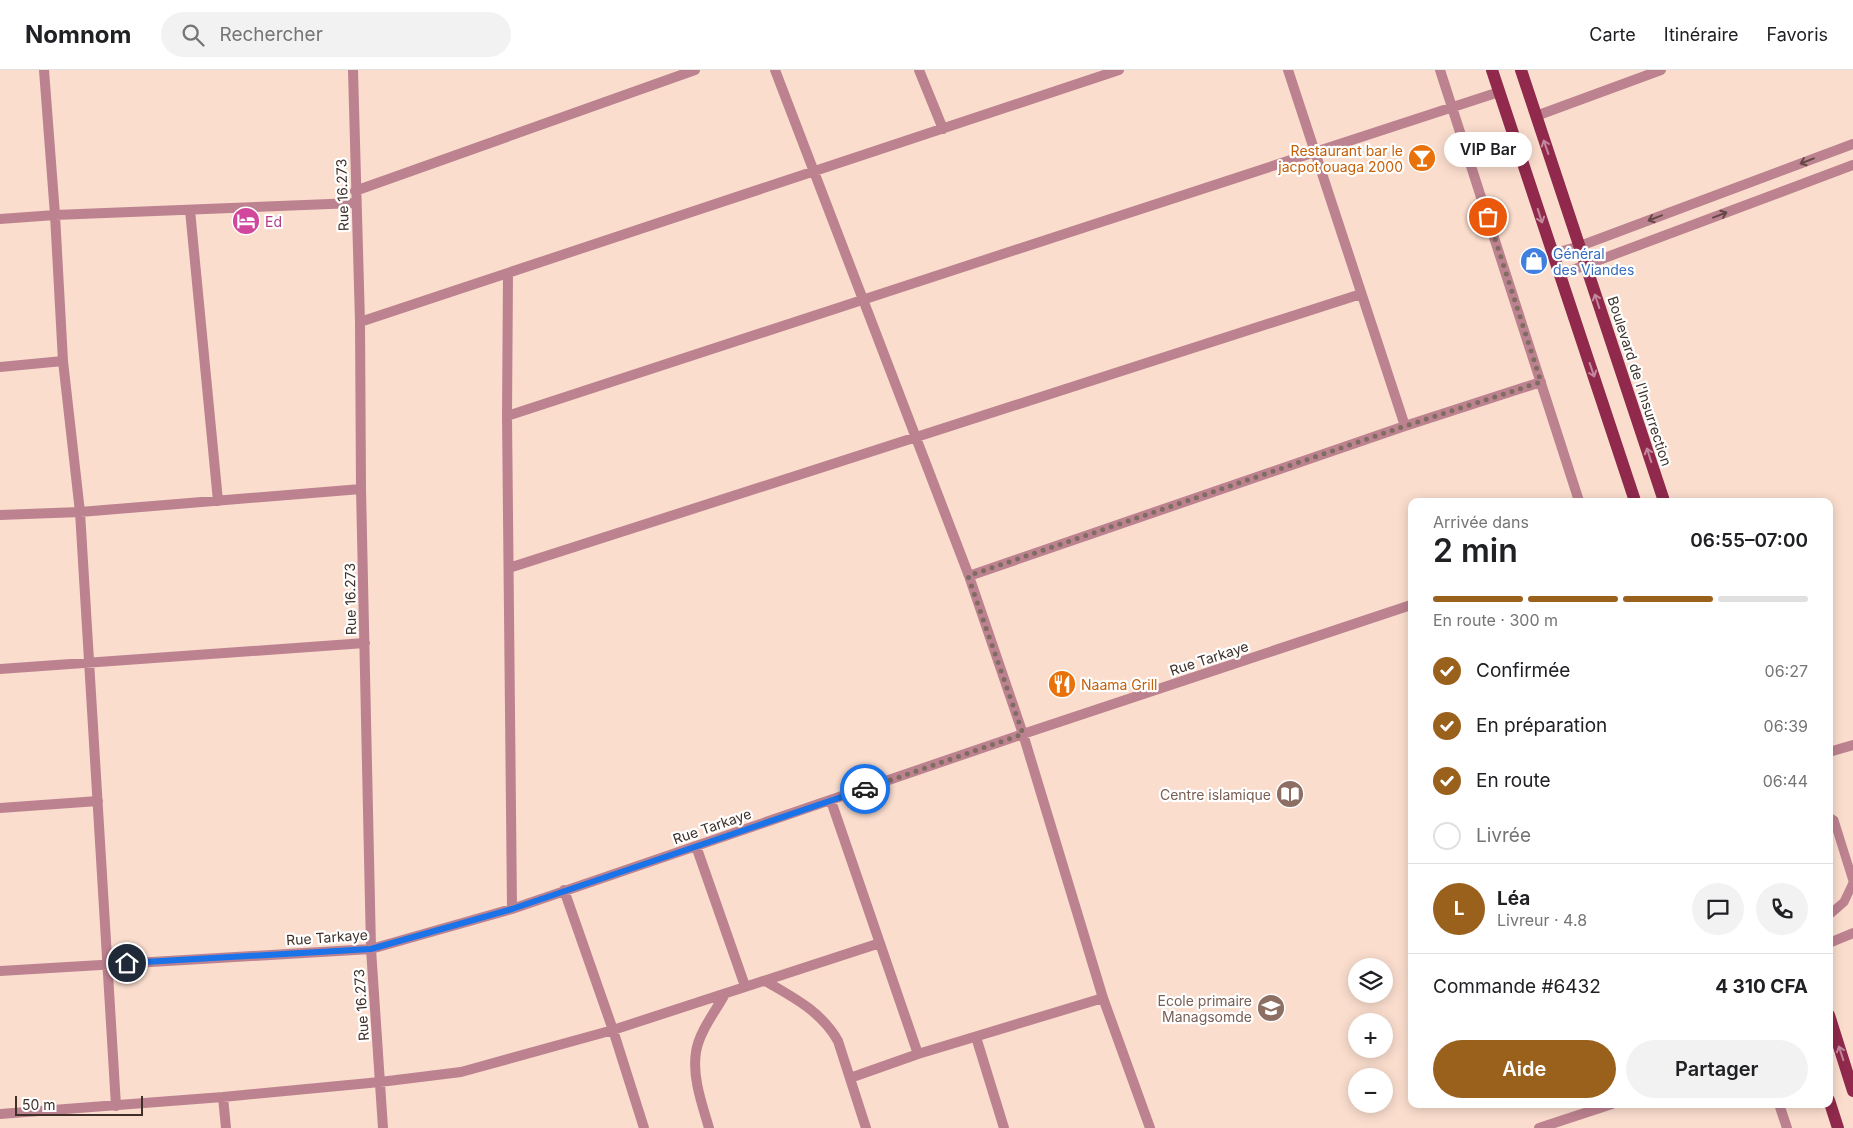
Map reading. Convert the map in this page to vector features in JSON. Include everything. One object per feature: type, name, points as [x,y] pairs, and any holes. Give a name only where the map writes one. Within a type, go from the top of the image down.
[{"type":"main road","points":[[1492,70],[1634,498]]},
{"type":"main road","name":"Boulevard de l'Insurrection","points":[[1521,70],[1663,498]]},
{"type":"main road","points":[[1833,1028],[1853,1091]]},
{"type":"main road","points":[[1832,1108],[1838,1128]]},
{"type":"street","points":[[44,70],[56,215],[63,361],[80,512],[116,1106]]},
{"type":"street","name":"Rue 16.273","points":[[353,70],[360,322],[361,488],[371,949],[383,1128]]},
{"type":"street","points":[[355,191],[695,70]]},
{"type":"street","points":[[775,70],[968,576],[1023,734],[1103,998],[1150,1128]]},
{"type":"street","points":[[919,70],[943,129]]},
{"type":"street","points":[[360,322],[1119,70]]},
{"type":"street","points":[[1288,70],[1405,426]]},
{"type":"street","points":[[1440,70],[1578,498]]},
{"type":"street","points":[[1536,116],[1661,70]]},
{"type":"street","points":[[507,416],[1499,92]]},
{"type":"street","points":[[1552,254],[1580,246],[1853,144]]},
{"type":"street","points":[[1559,275],[1853,165]]},
{"type":"street","points":[[0,219],[356,203]]},
{"type":"street","points":[[190,210],[218,501]]},
{"type":"street","points":[[508,273],[507,416],[512,909]]},
{"type":"street","points":[[509,568],[1361,294]]},
{"type":"street","points":[[0,367],[63,361]]},
{"type":"street","points":[[968,576],[1405,426],[1541,382]]},
{"type":"street","points":[[0,515],[80,512],[361,488]]},
{"type":"street","name":"Rue Tarkaye","points":[[0,971],[371,949],[512,909],[1023,734],[1408,606]]},
{"type":"street","points":[[0,669],[365,643]]},
{"type":"street","points":[[1833,751],[1853,744]]},
{"type":"street","points":[[831,801],[918,1054]]},
{"type":"street","points":[[0,808],[98,802]]},
{"type":"street","points":[[696,846],[745,986]]},
{"type":"street","points":[[564,890],[614,1030],[644,1128]]},
{"type":"street","points":[[1833,942],[1852,936]]},
{"type":"street","points":[[0,1114],[223,1097],[461,1072],[614,1030],[880,943]]},
{"type":"street","points":[[765,981],[808,1006],[831,1029],[838,1041],[866,1128]]},
{"type":"street","points":[[709,1128],[700,1098],[695,1070],[696,1052],[702,1035],[725,994]]},
{"type":"street","points":[[850,1078],[918,1054],[1103,998]]},
{"type":"street","points":[[976,1037],[1004,1128]]},
{"type":"street","points":[[223,1097],[226,1128]]},
{"type":"street","points":[[1539,1128],[1600,1108]]},
{"type":"street","points":[[1780,1108],[1787,1128]]},
{"type":"lane","points":[[1833,819],[1853,882],[1844,902],[1833,912]]},
{"type":"way so far","points":[[865,789],[1023,734],[968,576],[1405,426],[1541,382],[1488,217]]},
{"type":"place","name":"Restaurant bar le jacpot ouaga 2000","points":[[1422,158]]},
{"type":"place","name":"VIP Bar","points":[[1488,217]]},
{"type":"place","name":"Ed","points":[[246,221]]},
{"type":"place","name":"Général des Viandes","points":[[1534,261]]},
{"type":"place","name":"Naama Grill","points":[[1062,684]]},
{"type":"place","name":"Centre islamique","points":[[1290,794]]},
{"type":"place","name":"Ecole primaire Managsomde","points":[[1271,1008]]},
{"type":"route","points":[[127,963],[371,949],[512,909],[865,789]]}]
